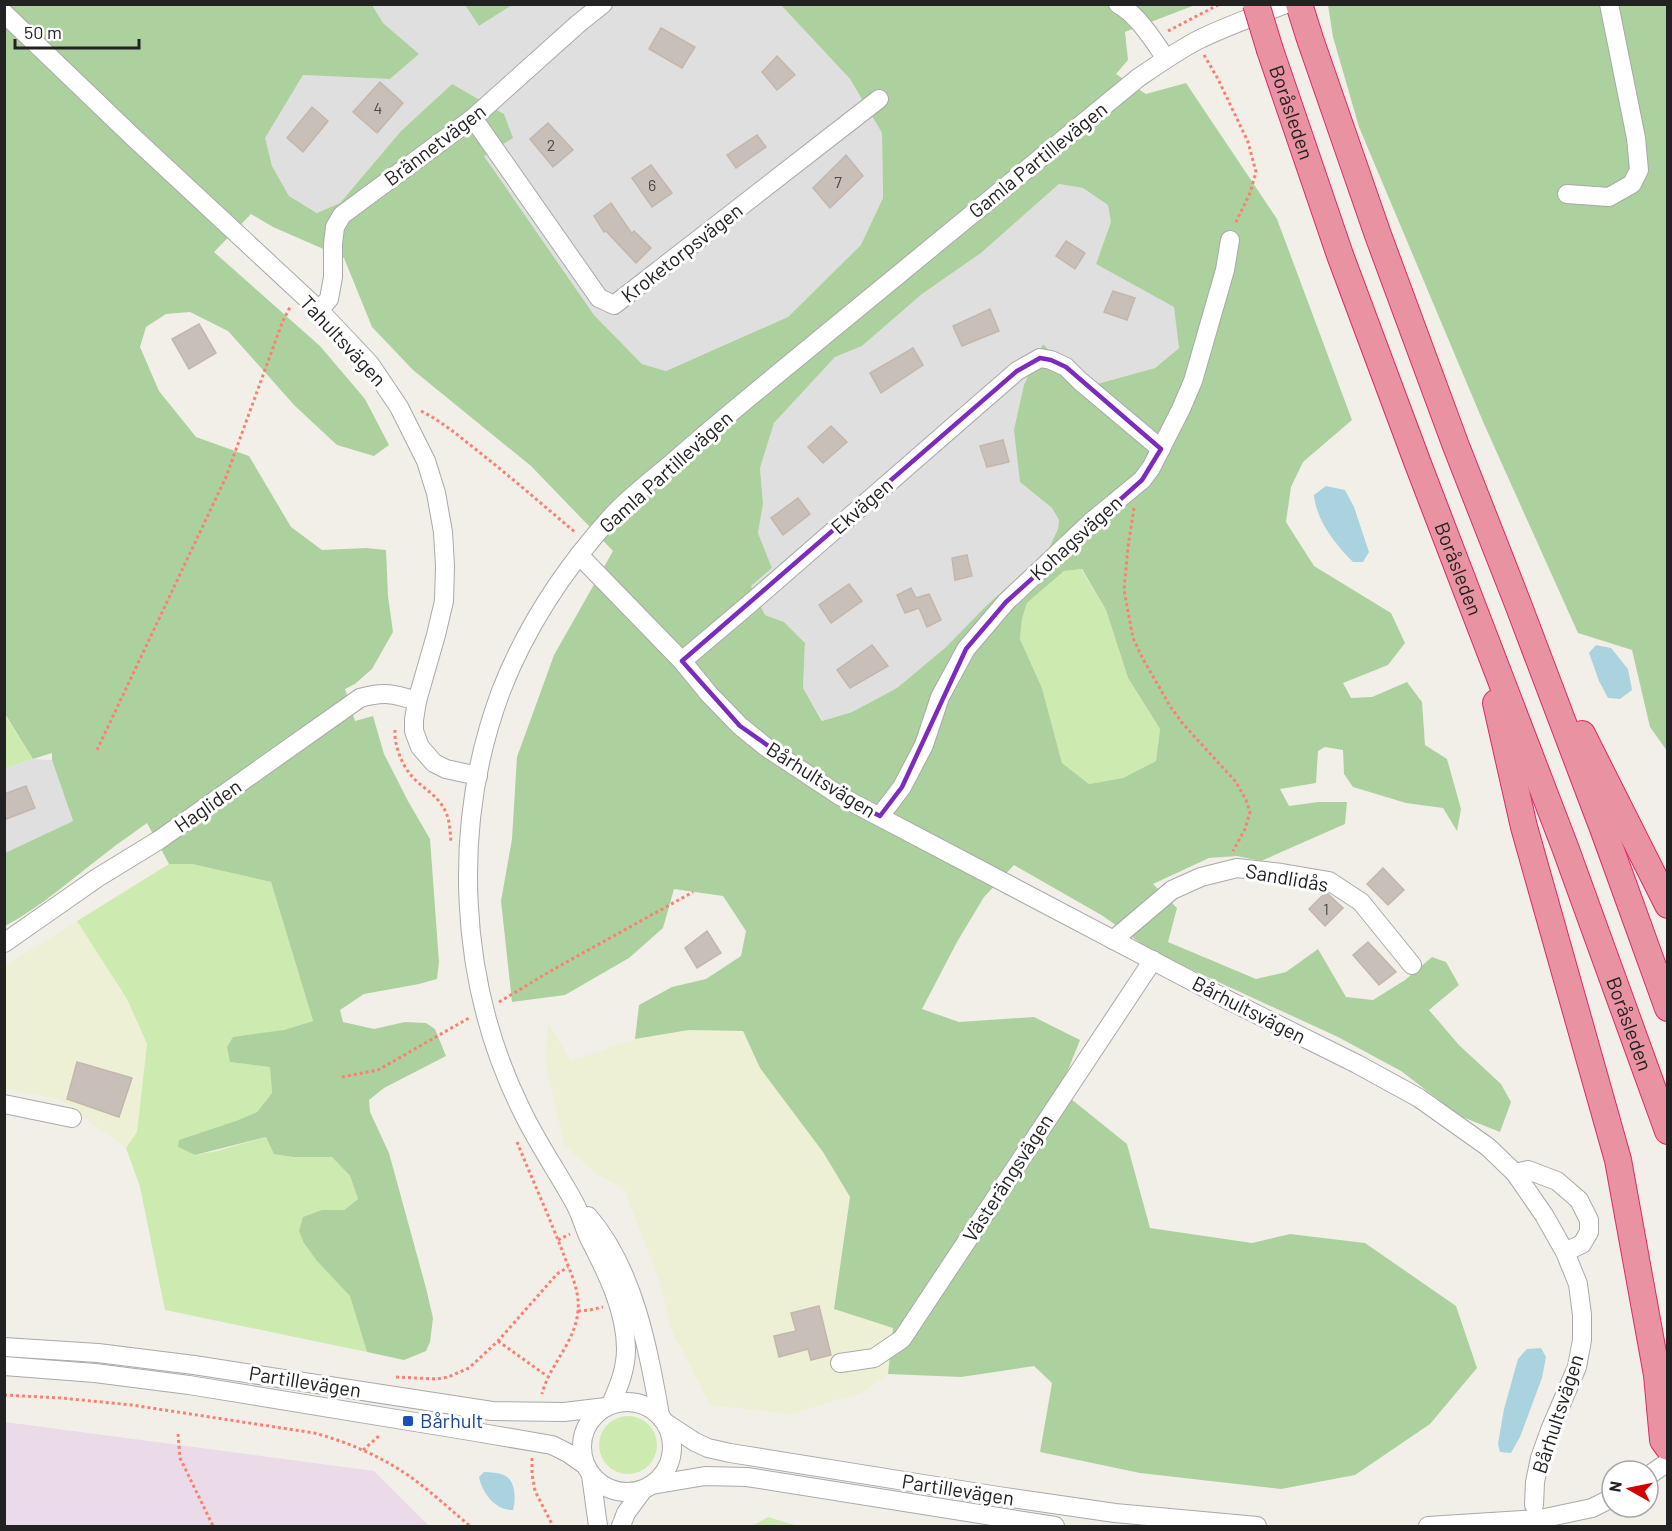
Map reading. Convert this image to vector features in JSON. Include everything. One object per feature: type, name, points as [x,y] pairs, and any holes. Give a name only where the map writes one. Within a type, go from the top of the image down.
[{"type":"highway","name":"Boråsleden","points":[[1256,4],[1340,255],[1565,847],[1668,1131]]},
{"type":"highway","name":"Boråsleden","points":[[1299,4],[1374,224],[1456,446],[1604,831],[1668,1008]]},
{"type":"highway","points":[[1518,604],[1668,905]]},
{"type":"highway","points":[[1476,615],[1524,827],[1618,1160],[1658,1375],[1663,1440],[1668,1447]]},
{"type":"street","name":"Brännetvägen","points":[[319,310],[329,299],[333,277],[335,227],[342,215],[473,118],[603,4]]},
{"type":"street","points":[[1118,4],[1152,38],[1166,59]]},
{"type":"street","name":"Gamla Partillevägen","points":[[663,1419],[633,1298],[623,1270],[606,1241],[576,1204],[520,1109],[499,1060],[484,1010],[475,968],[469,918],[470,831],[478,776],[501,691],[553,591],[614,514],[693,445],[1138,78],[1166,59],[1219,30],[1286,4]]},
{"type":"street","points":[[1567,194],[1609,197],[1632,184],[1639,170],[1636,138],[1609,4]]},
{"type":"street","name":"Tahultsvägen","points":[[4,13],[319,310],[370,364],[399,407],[426,461],[436,493],[443,543],[444,601],[410,699],[414,731],[425,754],[434,763],[446,769],[478,776]]},
{"type":"street","name":"Kroketorpsvägen","points":[[473,118],[599,298],[614,305],[879,99]]},
{"type":"street","name":"Kohagsvägen","points":[[880,816],[902,787],[924,745],[940,697],[966,649],[1006,602],[1092,521],[1142,480],[1161,449],[1192,381],[1225,270],[1230,240]]},
{"type":"street","name":"Ekvägen","points":[[682,661],[1017,371],[1040,358],[1066,367],[1161,449]]},
{"type":"street","points":[[584,549],[682,661]]},
{"type":"street","name":"Bårhultsvägen","points":[[682,661],[709,694],[740,726],[766,747],[840,796],[1419,1098],[1488,1147],[1515,1173],[1544,1215],[1565,1252],[1578,1284],[1582,1315],[1582,1340],[1576,1367],[1540,1458],[1535,1482],[1534,1505]]},
{"type":"street","name":"Hagliden","points":[[4,943],[98,878],[159,840],[360,698],[387,693],[410,699]]},
{"type":"street","name":"Sandlidås","points":[[1113,940],[1172,890],[1201,877],[1237,868],[1329,881],[1361,902],[1412,965]]},
{"type":"street","name":"Västerängsvägen","points":[[840,1363],[874,1358],[902,1339],[1153,960]]},
{"type":"street","points":[[4,1104],[72,1118]]},
{"type":"street","points":[[1515,1173],[1528,1170],[1557,1181],[1579,1200],[1588,1220],[1589,1232],[1582,1244],[1565,1252]]},
{"type":"street","name":"Gamla Partillevägen","points":[[576,1204],[618,1302],[627,1344],[626,1362],[621,1379],[608,1405]]},
{"type":"street","name":"Partillevägen","points":[[4,1347],[98,1353],[194,1365],[492,1412],[564,1412],[608,1405]]},
{"type":"street","name":"Partillevägen","points":[[4,1366],[95,1373],[189,1385],[552,1445],[568,1453],[588,1470]]},
{"type":"street","points":[[598,1527],[588,1470],[582,1454],[584,1432],[596,1413],[608,1405],[632,1401],[652,1408],[663,1419],[671,1434],[673,1446],[668,1468],[626,1513],[621,1527]]},
{"type":"street","name":"Partillevägen","points":[[663,1419],[695,1442],[708,1448],[730,1452],[1115,1513],[1257,1527]]},
{"type":"street","points":[[588,1470],[599,1483],[609,1489],[632,1492],[647,1488]]},
{"type":"street","name":"Partillevägen","points":[[647,1488],[705,1476],[747,1477],[1055,1527]]},
{"type":"street","points":[[1428,1527],[1540,1519],[1592,1508],[1600,1504]]},
{"type":"path","points":[[1152,38],[1220,4]]},
{"type":"path","points":[[1197,41],[1248,142],[1256,172],[1250,193],[1236,221],[1230,240]]},
{"type":"path","points":[[97,750],[226,477],[282,323],[290,308],[285,301]]},
{"type":"path","points":[[399,407],[414,408],[436,419],[509,476],[584,549]]},
{"type":"path","points":[[1142,480],[1131,522],[1124,590],[1133,638],[1170,706],[1183,724],[1236,782],[1246,800],[1250,812],[1248,821],[1232,853]]},
{"type":"path","points":[[410,699],[397,715],[395,734],[400,755],[410,774],[443,807],[450,825],[451,845]]},
{"type":"path","points":[[342,1077],[378,1070],[693,892]]},
{"type":"path","points":[[517,1142],[575,1283],[578,1311],[569,1339],[547,1376],[541,1396]]},
{"type":"path","points":[[558,1240],[573,1233]]},
{"type":"path","points":[[396,1377],[436,1379],[448,1377],[469,1368],[498,1341],[557,1274],[568,1267]]},
{"type":"path","points":[[498,1341],[547,1376]]},
{"type":"path","points":[[4,1395],[132,1405],[314,1433],[339,1439],[401,1471],[420,1484],[470,1527]]},
{"type":"path","points":[[177,1434],[180,1458],[213,1527]]},
{"type":"path","points":[[363,1450],[380,1434]]},
{"type":"path","points":[[532,1453],[535,1491],[553,1527]]},
{"type":"highlighted area","points":[[1040,358],[1051,360],[1066,367],[1161,449],[1142,480],[1006,602],[966,649],[902,787],[880,816],[840,796],[740,726],[682,661],[1017,371]]},
{"type":"shaded area","points":[[372,5],[465,5],[479,26],[512,5],[781,5],[850,79],[882,133],[883,198],[862,245],[788,317],[666,371],[642,364],[594,315],[484,156],[452,84],[401,131],[340,203],[317,213],[289,196],[272,166],[264,138],[303,75],[390,79],[418,54],[383,23]]},
{"type":"shaded area","points":[[1059,184],[1083,188],[1109,205],[1111,222],[1096,264],[1175,307],[1179,348],[1155,368],[1086,387],[1043,344],[1020,482],[1052,508],[1059,520],[1058,529],[1048,550],[986,606],[946,647],[897,688],[852,712],[823,721],[803,688],[805,643],[784,622],[765,615],[751,585],[772,568],[758,533],[763,504],[760,468],[774,423],[835,357],[862,346],[922,294],[981,253]]},
{"type":"shaded area","points":[[33,759],[52,760],[73,821],[5,853],[5,768]]},
{"type":"shaded area","points":[[5,1422],[374,1471],[429,1526],[5,1526]]},
{"type":"green space","points":[[5,5],[372,5],[383,23],[419,54],[390,79],[303,75],[265,138],[272,166],[289,196],[317,213],[340,203],[401,131],[452,84],[504,114],[513,138],[484,156],[594,315],[642,364],[666,371],[788,317],[861,245],[883,198],[882,133],[850,79],[781,5],[1195,5],[1125,32],[1128,60],[1116,74],[1146,94],[1186,83],[1277,219],[1352,420],[1303,462],[1291,487],[1286,522],[1314,566],[1391,613],[1405,643],[1388,665],[1343,683],[1351,698],[1372,697],[1407,682],[1422,702],[1425,745],[1447,759],[1461,809],[1457,831],[1443,808],[1406,803],[1353,787],[1344,774],[1343,750],[1325,747],[1318,751],[1316,783],[1280,789],[1289,806],[1318,802],[1347,802],[1345,824],[1261,861],[1237,856],[1209,858],[1153,884],[1177,908],[1168,942],[1256,979],[1286,972],[1318,949],[1346,997],[1373,1000],[1405,980],[1432,957],[1446,962],[1459,985],[1429,1010],[1459,1045],[1501,1084],[1511,1102],[1500,1132],[1460,1116],[1401,1071],[1338,1037],[1143,945],[1103,916],[1014,865],[984,897],[957,942],[922,1009],[959,1022],[1034,1017],[1080,1040],[1060,1090],[1127,1144],[1150,1228],[1252,1243],[1290,1234],[1365,1243],[1456,1306],[1477,1368],[1430,1424],[1355,1475],[1281,1489],[1140,1473],[1040,1452],[1052,1383],[1034,1366],[961,1377],[888,1374],[893,1328],[834,1309],[850,1197],[823,1152],[760,1068],[743,1031],[689,1030],[635,1039],[639,1005],[672,987],[706,979],[741,956],[746,931],[723,896],[674,889],[663,928],[629,958],[565,995],[512,1002],[501,901],[512,839],[517,757],[554,655],[613,551],[531,466],[413,370],[372,327],[344,258],[273,227],[251,214],[214,252],[320,346],[365,399],[389,445],[374,456],[337,445],[295,406],[228,331],[190,312],[166,314],[146,327],[140,347],[159,391],[196,437],[249,456],[291,527],[322,550],[366,548],[386,550],[388,596],[393,632],[372,669],[355,684],[345,689],[355,721],[373,716],[384,754],[430,839],[439,962],[437,979],[364,994],[340,1010],[343,1022],[374,1029],[405,1022],[426,1023],[435,1029],[446,1056],[384,1088],[369,1100],[370,1112],[389,1153],[433,1318],[430,1342],[426,1351],[404,1360],[367,1352],[350,1296],[317,1261],[304,1243],[299,1231],[303,1217],[322,1210],[344,1210],[358,1199],[350,1176],[332,1157],[293,1157],[274,1154],[266,1137],[195,1155],[178,1147],[179,1140],[257,1112],[272,1093],[270,1067],[230,1062],[227,1047],[233,1037],[284,1030],[313,1021],[271,882],[192,864],[169,864],[147,823],[44,901],[5,926],[5,853],[73,821],[52,760],[52,753],[33,759],[5,714]],"holes":[[[1059,184],[1083,188],[1108,205],[1111,222],[1096,264],[1174,307],[1179,348],[1155,368],[1086,387],[1043,344],[1024,385],[1014,430],[1020,482],[1052,508],[1059,520],[1058,529],[1048,550],[986,606],[946,647],[897,688],[852,712],[822,721],[803,688],[805,643],[784,622],[765,615],[751,586],[772,568],[758,533],[763,504],[760,468],[774,423],[835,357],[862,346],[922,294],[981,253]],[[1082,569],[1106,610],[1128,678],[1160,729],[1156,761],[1123,778],[1089,784],[1062,763],[1042,688],[1020,639],[1022,619],[1027,603],[1064,571]]]},
{"type":"green space","points":[[465,5],[512,5],[479,26]]},
{"type":"green space","points":[[1328,5],[1667,5],[1667,751],[1650,727],[1632,650],[1578,633],[1484,424],[1359,127],[1333,37]]},
{"type":"green space","points":[[1081,569],[1106,610],[1128,678],[1160,729],[1156,761],[1123,778],[1089,784],[1062,763],[1042,688],[1020,639],[1022,619],[1027,603],[1064,571]]},
{"type":"green space","points":[[4,714],[33,759],[5,768],[4,768]]},
{"type":"green space","points":[[169,864],[192,864],[271,882],[313,1021],[284,1030],[270,1067],[272,1093],[257,1112],[178,1147],[195,1155],[266,1137],[293,1157],[332,1157],[350,1176],[358,1199],[344,1210],[322,1210],[317,1261],[351,1296],[367,1352],[165,1310],[140,1187],[126,1148],[137,1132],[147,1044],[127,999],[77,921]]},
{"type":"green space","points":[[77,921],[119,981],[147,1045],[137,1132],[126,1148],[60,1100],[5,1089],[5,966]]},
{"type":"green space","points":[[548,1022],[571,1061],[635,1039],[689,1030],[743,1031],[760,1068],[823,1152],[850,1197],[834,1308],[893,1328],[888,1374],[861,1393],[790,1414],[710,1405],[671,1329],[660,1283],[624,1189],[596,1174],[564,1145],[545,1061]]},
{"type":"green space","points":[[628,1416],[639,1418],[649,1424],[655,1434],[657,1445],[655,1456],[649,1466],[639,1472],[628,1474],[617,1472],[607,1466],[601,1456],[599,1445],[601,1434],[607,1424],[617,1418]]},
{"type":"green space","points":[[768,1517],[798,1526],[752,1526]]},
{"type":"water","points":[[1326,486],[1345,490],[1354,507],[1369,552],[1363,562],[1353,562],[1322,522],[1314,495]]},
{"type":"water","points":[[1596,645],[1611,648],[1628,669],[1632,690],[1620,699],[1608,698],[1599,681],[1589,653]]},
{"type":"water","points":[[1541,1348],[1546,1357],[1542,1378],[1520,1437],[1511,1453],[1500,1452],[1498,1444],[1504,1409],[1518,1359],[1527,1349]]},
{"type":"water","points":[[484,1472],[504,1475],[510,1480],[514,1493],[513,1510],[501,1508],[487,1495],[479,1477]]},
{"type":"building","points":[[661,28],[695,47],[682,68],[649,49]]},
{"type":"building","points":[[777,56],[795,75],[777,90],[762,72]]},
{"type":"building","points":[[380,82],[403,103],[377,133],[353,112]]},
{"type":"building","points":[[312,107],[328,121],[303,152],[287,138]]},
{"type":"building","points":[[548,123],[573,150],[553,167],[530,139]]},
{"type":"building","points":[[757,135],[766,147],[736,168],[727,155]]},
{"type":"building","points":[[846,155],[863,176],[830,208],[813,188]]},
{"type":"building","points":[[651,165],[672,193],[652,207],[632,178]]},
{"type":"building","points":[[611,203],[632,234],[634,231],[651,248],[636,263],[606,231],[604,232],[594,216]]},
{"type":"building","points":[[1066,241],[1085,253],[1075,269],[1056,256]]},
{"type":"building","points":[[1113,291],[1135,298],[1127,320],[1104,312]]},
{"type":"building","points":[[990,309],[999,331],[962,346],[953,326]]},
{"type":"building","points":[[199,324],[216,353],[189,369],[172,339]]},
{"type":"building","points":[[913,348],[923,365],[881,393],[870,373]]},
{"type":"building","points":[[831,426],[847,442],[823,463],[808,447]]},
{"type":"building","points":[[1003,440],[1009,462],[987,467],[980,446]]},
{"type":"building","points":[[798,498],[810,514],[783,535],[771,518]]},
{"type":"building","points":[[967,555],[972,576],[955,580],[952,558]]},
{"type":"building","points":[[849,584],[862,601],[831,623],[819,605]]},
{"type":"building","points":[[911,588],[916,598],[929,594],[941,620],[927,627],[919,608],[905,613],[897,595]]},
{"type":"building","points":[[872,645],[888,666],[850,688],[837,670]]},
{"type":"building","points":[[26,786],[35,808],[4,820],[4,794]]},
{"type":"building","points":[[1383,868],[1404,890],[1388,905],[1367,884]]},
{"type":"building","points":[[1326,892],[1343,908],[1325,926],[1309,909]]},
{"type":"building","points":[[707,931],[721,953],[697,968],[685,948]]},
{"type":"building","points":[[1368,942],[1396,972],[1379,985],[1353,955]]},
{"type":"building","points":[[77,1062],[132,1078],[119,1117],[67,1099]]},
{"type":"building","points":[[819,1306],[831,1355],[811,1360],[808,1349],[779,1357],[774,1336],[796,1331],[791,1313]]},
{"type":"place","name":"Bårhult","points":[[408,1421]]}]
